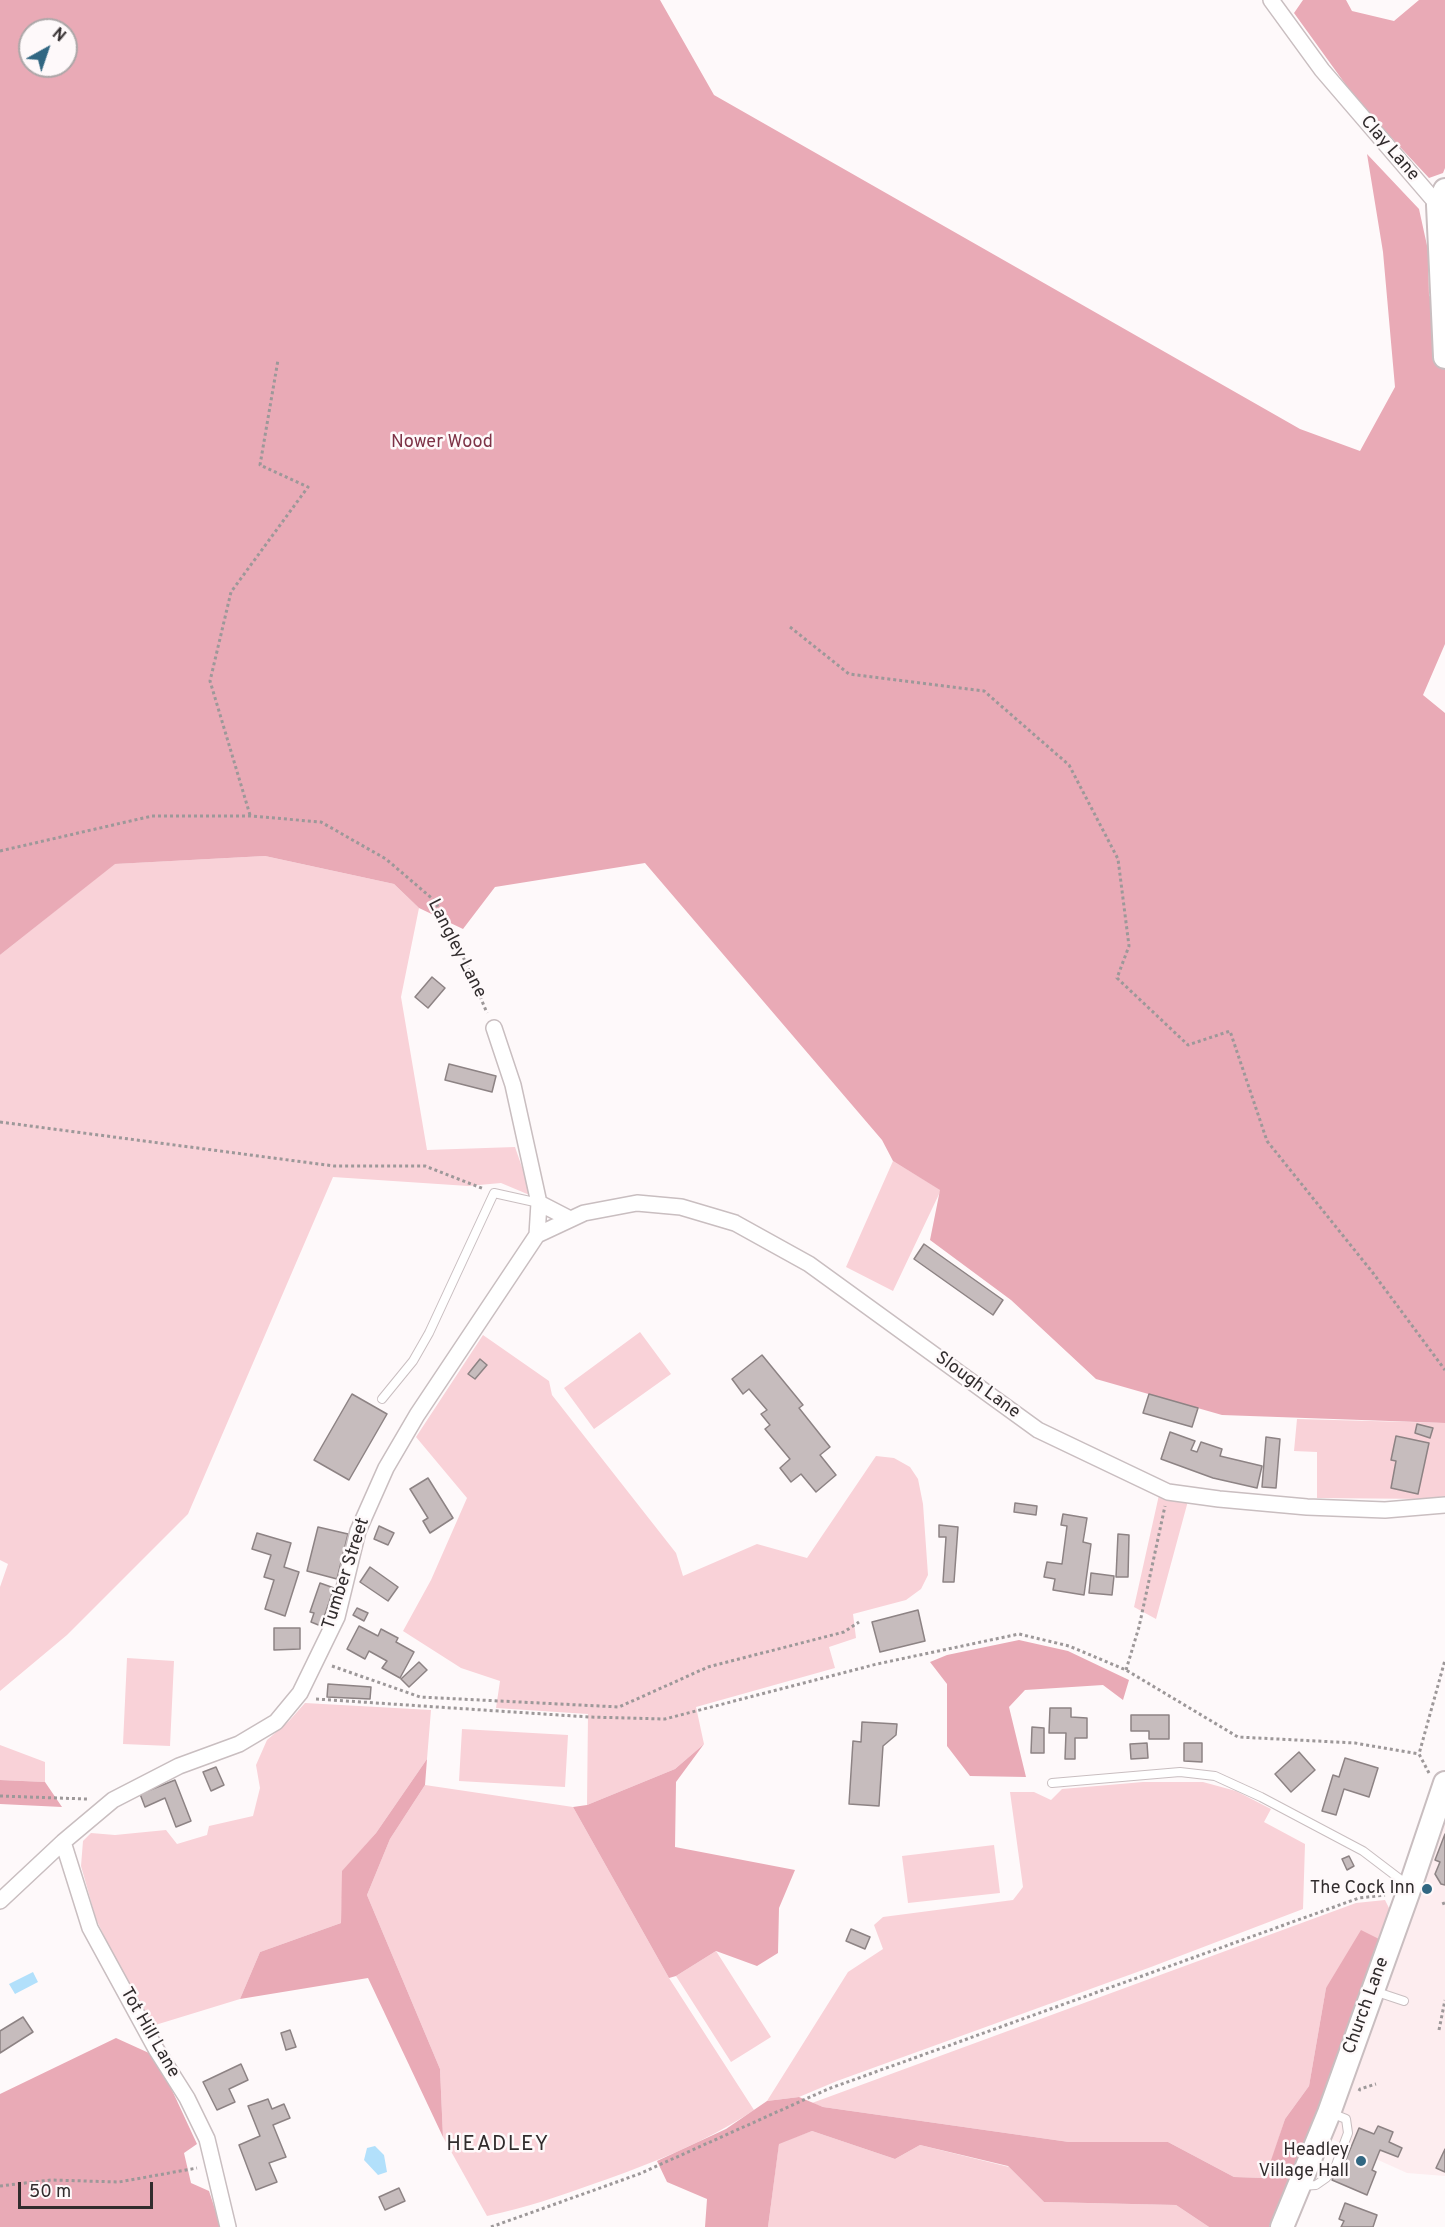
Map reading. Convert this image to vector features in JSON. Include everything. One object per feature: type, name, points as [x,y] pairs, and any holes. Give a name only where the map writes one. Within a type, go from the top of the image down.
[{"type":"street","name":"Clay Lane","points":[[1271,0],[1322,70],[1441,197],[1445,357]]},
{"type":"street","points":[[494,1028],[513,1085],[539,1203],[537,1235]]},
{"type":"street","points":[[539,1203],[570,1219]]},
{"type":"street","name":"Slough Lane","points":[[537,1235],[584,1213],[637,1203],[681,1207],[735,1223],[809,1264],[1038,1430],[1168,1491],[1219,1499],[1306,1507],[1385,1510],[1444,1506]]},
{"type":"street","name":"Tumber Street","points":[[0,1901],[63,1842],[113,1800],[179,1766],[239,1744],[276,1722],[300,1693],[337,1617],[358,1531],[386,1468],[417,1415],[537,1235]]},
{"type":"street","name":"Church Lane","points":[[1282,2227],[1329,2113],[1444,1794]]},
{"type":"street","name":"Tot Hill Lane","points":[[63,1842],[90,1928],[156,2049],[187,2098],[207,2139],[228,2227]]},
{"type":"lane","points":[[382,1399],[413,1361],[429,1333],[494,1192],[539,1203]]},
{"type":"lane","points":[[1052,1783],[1180,1772],[1215,1776],[1261,1797],[1363,1851],[1409,1890]]},
{"type":"lane","points":[[1373,1990],[1404,2001]]},
{"type":"path","points":[[250,816],[210,681],[231,592],[308,487],[260,465],[278,360]]},
{"type":"path","points":[[790,627],[849,675],[984,691],[1069,765],[1118,859],[1129,945],[1117,978],[1188,1045],[1230,1031],[1267,1140],[1373,1273],[1445,1370]]},
{"type":"path","name":"Langley Lane","points":[[0,851],[152,816],[250,816],[321,822],[386,859],[435,901],[467,965],[494,1028]]},
{"type":"path","points":[[0,1122],[334,1166],[425,1166],[494,1192]]},
{"type":"path","points":[[1125,1670],[1139,1627],[1168,1491]]},
{"type":"path","points":[[316,1660],[420,1697],[619,1707],[708,1668],[844,1632],[859,1622]]},
{"type":"path","points":[[300,1693],[318,1700],[589,1717],[665,1719],[877,1664],[1018,1634],[1069,1646],[1125,1670],[1238,1737],[1355,1743],[1419,1754],[1445,1660]]},
{"type":"path","points":[[0,1796],[113,1800]]},
{"type":"path","points":[[491,2227],[639,2174],[828,2089],[1359,1898],[1409,1890]]},
{"type":"path","points":[[1443,1902],[1445,1907]]},
{"type":"path","points":[[1439,2030],[1445,2000]]},
{"type":"path","points":[[1360,2089],[1376,2084]]},
{"type":"path","points":[[0,2186],[51,2180],[118,2182],[213,2165]]},
{"type":"path","points":[[511,2220],[514,2227]]},
{"type":"shaded area","points":[[265,856],[394,884],[419,908],[401,997],[427,1150],[515,1147],[532,1196],[501,1183],[468,1186],[333,1177],[188,1514],[67,1635],[0,1691],[0,1587],[8,1564],[0,1560],[0,955],[114,864]]},
{"type":"shaded area","points":[[893,1161],[941,1190],[893,1291],[846,1267]]},
{"type":"shaded area","points":[[640,1332],[671,1374],[594,1429],[564,1388]]},
{"type":"shaded area","points":[[483,1335],[549,1381],[552,1395],[676,1553],[683,1576],[757,1544],[807,1558],[876,1456],[894,1458],[910,1467],[918,1479],[923,1504],[928,1575],[921,1589],[906,1600],[853,1614],[856,1638],[829,1647],[835,1668],[696,1707],[704,1744],[675,1769],[587,1805],[588,1714],[496,1708],[500,1681],[461,1668],[403,1631],[431,1580],[467,1498],[416,1437]]},
{"type":"shaded area","points":[[1297,1419],[1445,1423],[1445,1496],[1430,1499],[1317,1498],[1317,1452],[1294,1451]],"holes":[[[1396,1436],[1418,1493],[1391,1487],[1396,1461],[1391,1460]]]},
{"type":"shaded area","points":[[1159,1495],[1170,1501],[1188,1501],[1156,1619],[1134,1607]]},
{"type":"shaded area","points":[[127,1658],[174,1661],[170,1746],[123,1744]]},
{"type":"shaded area","points":[[305,1703],[431,1710],[427,1759],[376,1833],[343,1871],[341,1923],[260,1952],[240,1999],[152,2026],[118,1965],[96,1919],[81,1866],[83,1841],[91,1833],[115,1835],[166,1830],[177,1844],[207,1835],[209,1826],[253,1816],[260,1788],[256,1765],[267,1740]]},
{"type":"shaded area","points":[[462,1729],[568,1735],[565,1787],[459,1781]]},
{"type":"shaded area","points":[[0,1745],[45,1762],[45,1782],[0,1780]]},
{"type":"shaded area","points":[[1143,1782],[1203,1782],[1236,1791],[1271,1809],[1264,1822],[1305,1844],[1303,1909],[799,2097],[767,2101],[848,1972],[883,1949],[874,1925],[883,1917],[1013,1900],[1023,1887],[1010,1792],[1034,1792],[1051,1800],[1062,1789]]},
{"type":"shaded area","points":[[425,1785],[573,1807],[669,1978],[754,2110],[697,2142],[637,2168],[583,2188],[487,2216],[443,2137],[440,2069],[367,1895],[390,1839]]},
{"type":"shaded area","points":[[1445,1809],[1445,2176],[1407,2173],[1327,2137]]},
{"type":"shaded area","points":[[994,1845],[1000,1893],[908,1903],[902,1856]]},
{"type":"shaded area","points":[[1385,1900],[1390,1910],[1381,1940],[1326,1988],[1309,2086],[1285,2119],[1266,2178],[1234,2177],[1168,2142],[1069,2142],[823,2107],[812,2103],[1356,1903]]},
{"type":"shaded area","points":[[716,1951],[771,2037],[731,2062],[676,1976]]},
{"type":"shaded area","points":[[812,2131],[895,2159],[920,2145],[1009,2167],[1044,2202],[1176,2205],[1209,2227],[768,2227],[779,2143]]},
{"type":"green space","name":"Nower Wood","points":[[0,0],[660,0],[714,95],[1300,429],[1360,451],[1395,387],[1383,252],[1367,154],[1419,209],[1428,250],[1429,296],[1445,301],[1445,644],[1423,695],[1445,713],[1445,1423],[1222,1415],[1096,1379],[1011,1300],[930,1240],[940,1190],[893,1161],[882,1140],[645,863],[495,887],[463,929],[419,908],[394,884],[265,856],[115,864],[0,955]]},
{"type":"green space","points":[[1303,0],[1346,0],[1352,11],[1394,21],[1419,0],[1445,0],[1445,168],[1443,173],[1429,178],[1359,103],[1294,13]]},
{"type":"green space","points":[[1019,1640],[1068,1651],[1129,1680],[1123,1700],[1103,1685],[1025,1690],[1009,1707],[1026,1777],[970,1776],[947,1746],[947,1684],[930,1662],[947,1655]]},
{"type":"green space","points":[[704,1744],[676,1782],[675,1847],[795,1870],[779,1908],[778,1953],[757,1966],[716,1951],[669,1978],[573,1807],[587,1805],[675,1769]]},
{"type":"green space","points":[[427,1759],[425,1785],[390,1839],[367,1895],[440,2069],[443,2137],[368,1978],[240,1999],[260,1952],[341,1923],[342,1871],[376,1833]]},
{"type":"green space","points":[[0,1780],[45,1782],[62,1807],[0,1804]]},
{"type":"green space","points":[[1361,1930],[1381,1940],[1309,2137],[1269,2227],[1209,2227],[1176,2205],[1044,2202],[1008,2166],[920,2145],[895,2159],[812,2131],[779,2144],[768,2227],[705,2227],[707,2199],[667,2182],[657,2161],[726,2129],[767,2101],[799,2097],[823,2107],[1069,2142],[1168,2142],[1234,2177],[1265,2178],[1285,2119],[1309,2086],[1326,1988]]},
{"type":"green space","points":[[116,2038],[149,2053],[171,2088],[197,2144],[184,2153],[191,2183],[209,2191],[221,2227],[0,2227],[0,2094]]},
{"type":"water","points":[[33,1972],[38,1982],[15,1994],[9,1984]]},
{"type":"water","points":[[375,2146],[384,2155],[387,2172],[378,2175],[364,2160],[367,2148]]},
{"type":"building","points":[[432,977],[445,988],[428,1008],[415,997]]},
{"type":"building","points":[[449,1064],[496,1076],[492,1092],[445,1080]]},
{"type":"building","points":[[924,1244],[1003,1300],[993,1315],[914,1259]]},
{"type":"building","points":[[762,1355],[803,1405],[799,1408],[830,1447],[820,1455],[836,1475],[816,1492],[801,1474],[791,1482],[780,1468],[790,1459],[765,1429],[770,1425],[761,1414],[767,1410],[749,1389],[743,1394],[732,1379]]},
{"type":"building","points":[[480,1359],[487,1365],[475,1379],[468,1374]]},
{"type":"building","points":[[352,1394],[387,1414],[349,1480],[314,1460]]},
{"type":"building","points":[[1149,1394],[1198,1408],[1192,1427],[1143,1413]]},
{"type":"building","points":[[1417,1424],[1433,1428],[1430,1438],[1415,1433]]},
{"type":"building","points":[[1170,1432],[1195,1441],[1191,1450],[1197,1452],[1201,1442],[1222,1449],[1220,1456],[1262,1466],[1257,1488],[1213,1478],[1161,1459]]},
{"type":"building","points":[[1396,1436],[1429,1443],[1418,1494],[1391,1488],[1396,1461],[1391,1460]]},
{"type":"building","points":[[1266,1437],[1280,1439],[1276,1488],[1262,1487]]},
{"type":"building","points":[[428,1478],[453,1518],[430,1533],[423,1521],[428,1518],[410,1489]]},
{"type":"building","points":[[1015,1503],[1037,1506],[1036,1515],[1014,1512]]},
{"type":"building","points":[[1063,1514],[1087,1518],[1083,1542],[1091,1544],[1084,1595],[1053,1590],[1055,1579],[1044,1577],[1047,1562],[1062,1564],[1067,1526],[1061,1525]]},
{"type":"building","points":[[939,1525],[958,1527],[954,1582],[943,1582],[946,1537],[939,1537]]},
{"type":"building","points":[[379,1526],[394,1533],[388,1545],[374,1539]]},
{"type":"building","points":[[318,1527],[348,1534],[337,1579],[307,1571]]},
{"type":"building","points":[[257,1533],[291,1543],[284,1567],[299,1572],[285,1616],[265,1609],[274,1580],[264,1577],[271,1555],[252,1549]]},
{"type":"building","points":[[1118,1534],[1129,1535],[1128,1577],[1116,1577]]},
{"type":"building","points":[[370,1567],[398,1587],[388,1601],[360,1582]]},
{"type":"building","points":[[1091,1573],[1114,1576],[1112,1595],[1089,1593]]},
{"type":"building","points":[[320,1583],[334,1588],[321,1626],[311,1622],[314,1613],[310,1612]]},
{"type":"building","points":[[357,1608],[368,1613],[364,1621],[353,1615]]},
{"type":"building","points":[[918,1610],[925,1641],[880,1652],[872,1622]]},
{"type":"building","points":[[359,1626],[378,1636],[381,1629],[398,1638],[396,1642],[414,1652],[400,1678],[382,1668],[387,1661],[369,1651],[365,1659],[347,1649]]},
{"type":"building","points":[[274,1628],[300,1628],[300,1649],[274,1650]]},
{"type":"building","points":[[419,1662],[427,1670],[409,1687],[401,1679]]},
{"type":"building","points":[[328,1684],[371,1687],[370,1699],[327,1697]]},
{"type":"building","points":[[1050,1708],[1071,1708],[1071,1717],[1087,1718],[1087,1738],[1075,1738],[1075,1759],[1065,1759],[1066,1733],[1049,1733]]},
{"type":"building","points":[[1131,1715],[1169,1715],[1169,1739],[1149,1739],[1149,1731],[1131,1731]]},
{"type":"building","points":[[862,1722],[897,1724],[896,1735],[883,1746],[879,1806],[849,1804],[853,1741],[861,1742]]},
{"type":"building","points":[[1032,1727],[1044,1728],[1044,1753],[1031,1753]]},
{"type":"building","points":[[1147,1743],[1148,1758],[1131,1759],[1130,1744]]},
{"type":"building","points":[[1184,1743],[1202,1743],[1202,1762],[1184,1761]]},
{"type":"building","points":[[1299,1752],[1315,1770],[1291,1792],[1275,1774]]},
{"type":"building","points":[[1345,1758],[1378,1768],[1369,1797],[1344,1789],[1336,1815],[1322,1811],[1333,1775],[1339,1777]]},
{"type":"building","points":[[216,1767],[224,1785],[211,1791],[203,1772]]},
{"type":"building","points":[[175,1780],[191,1821],[176,1827],[165,1798],[145,1807],[140,1794]]},
{"type":"building","points":[[1445,1834],[1445,1885],[1441,1884],[1435,1874],[1440,1862],[1435,1860]]},
{"type":"building","points":[[1349,1856],[1354,1866],[1347,1870],[1342,1859]]},
{"type":"building","points":[[851,1929],[870,1937],[865,1949],[846,1941]]},
{"type":"building","points":[[23,2017],[33,2032],[0,2053],[0,2031]]},
{"type":"building","points":[[290,2030],[296,2047],[286,2050],[281,2033]]},
{"type":"building","points":[[241,2064],[248,2080],[229,2089],[235,2102],[217,2110],[203,2082]]},
{"type":"building","points":[[268,2099],[272,2109],[284,2104],[290,2118],[273,2125],[286,2157],[269,2163],[277,2182],[256,2190],[239,2145],[260,2136],[248,2106]]},
{"type":"building","name":"Headley Village Hall","points":[[1378,2126],[1393,2132],[1389,2142],[1402,2148],[1398,2157],[1380,2150],[1372,2170],[1376,2172],[1367,2195],[1332,2180],[1341,2160],[1345,2162],[1359,2128],[1374,2134]]},
{"type":"building","points":[[1445,2149],[1445,2172],[1436,2168]]},
{"type":"building","points":[[399,2188],[405,2201],[385,2210],[379,2197]]},
{"type":"building","points":[[1345,2203],[1377,2215],[1373,2227],[1341,2227],[1344,2221],[1339,2219]]},
{"type":"place","name":"The Cock Inn","points":[[1427,1889]]},
{"type":"place","name":"Headley Village Hall","points":[[1361,2161]]},
{"type":"district","name":"HEADLEY","points":[[498,2146]]}]
